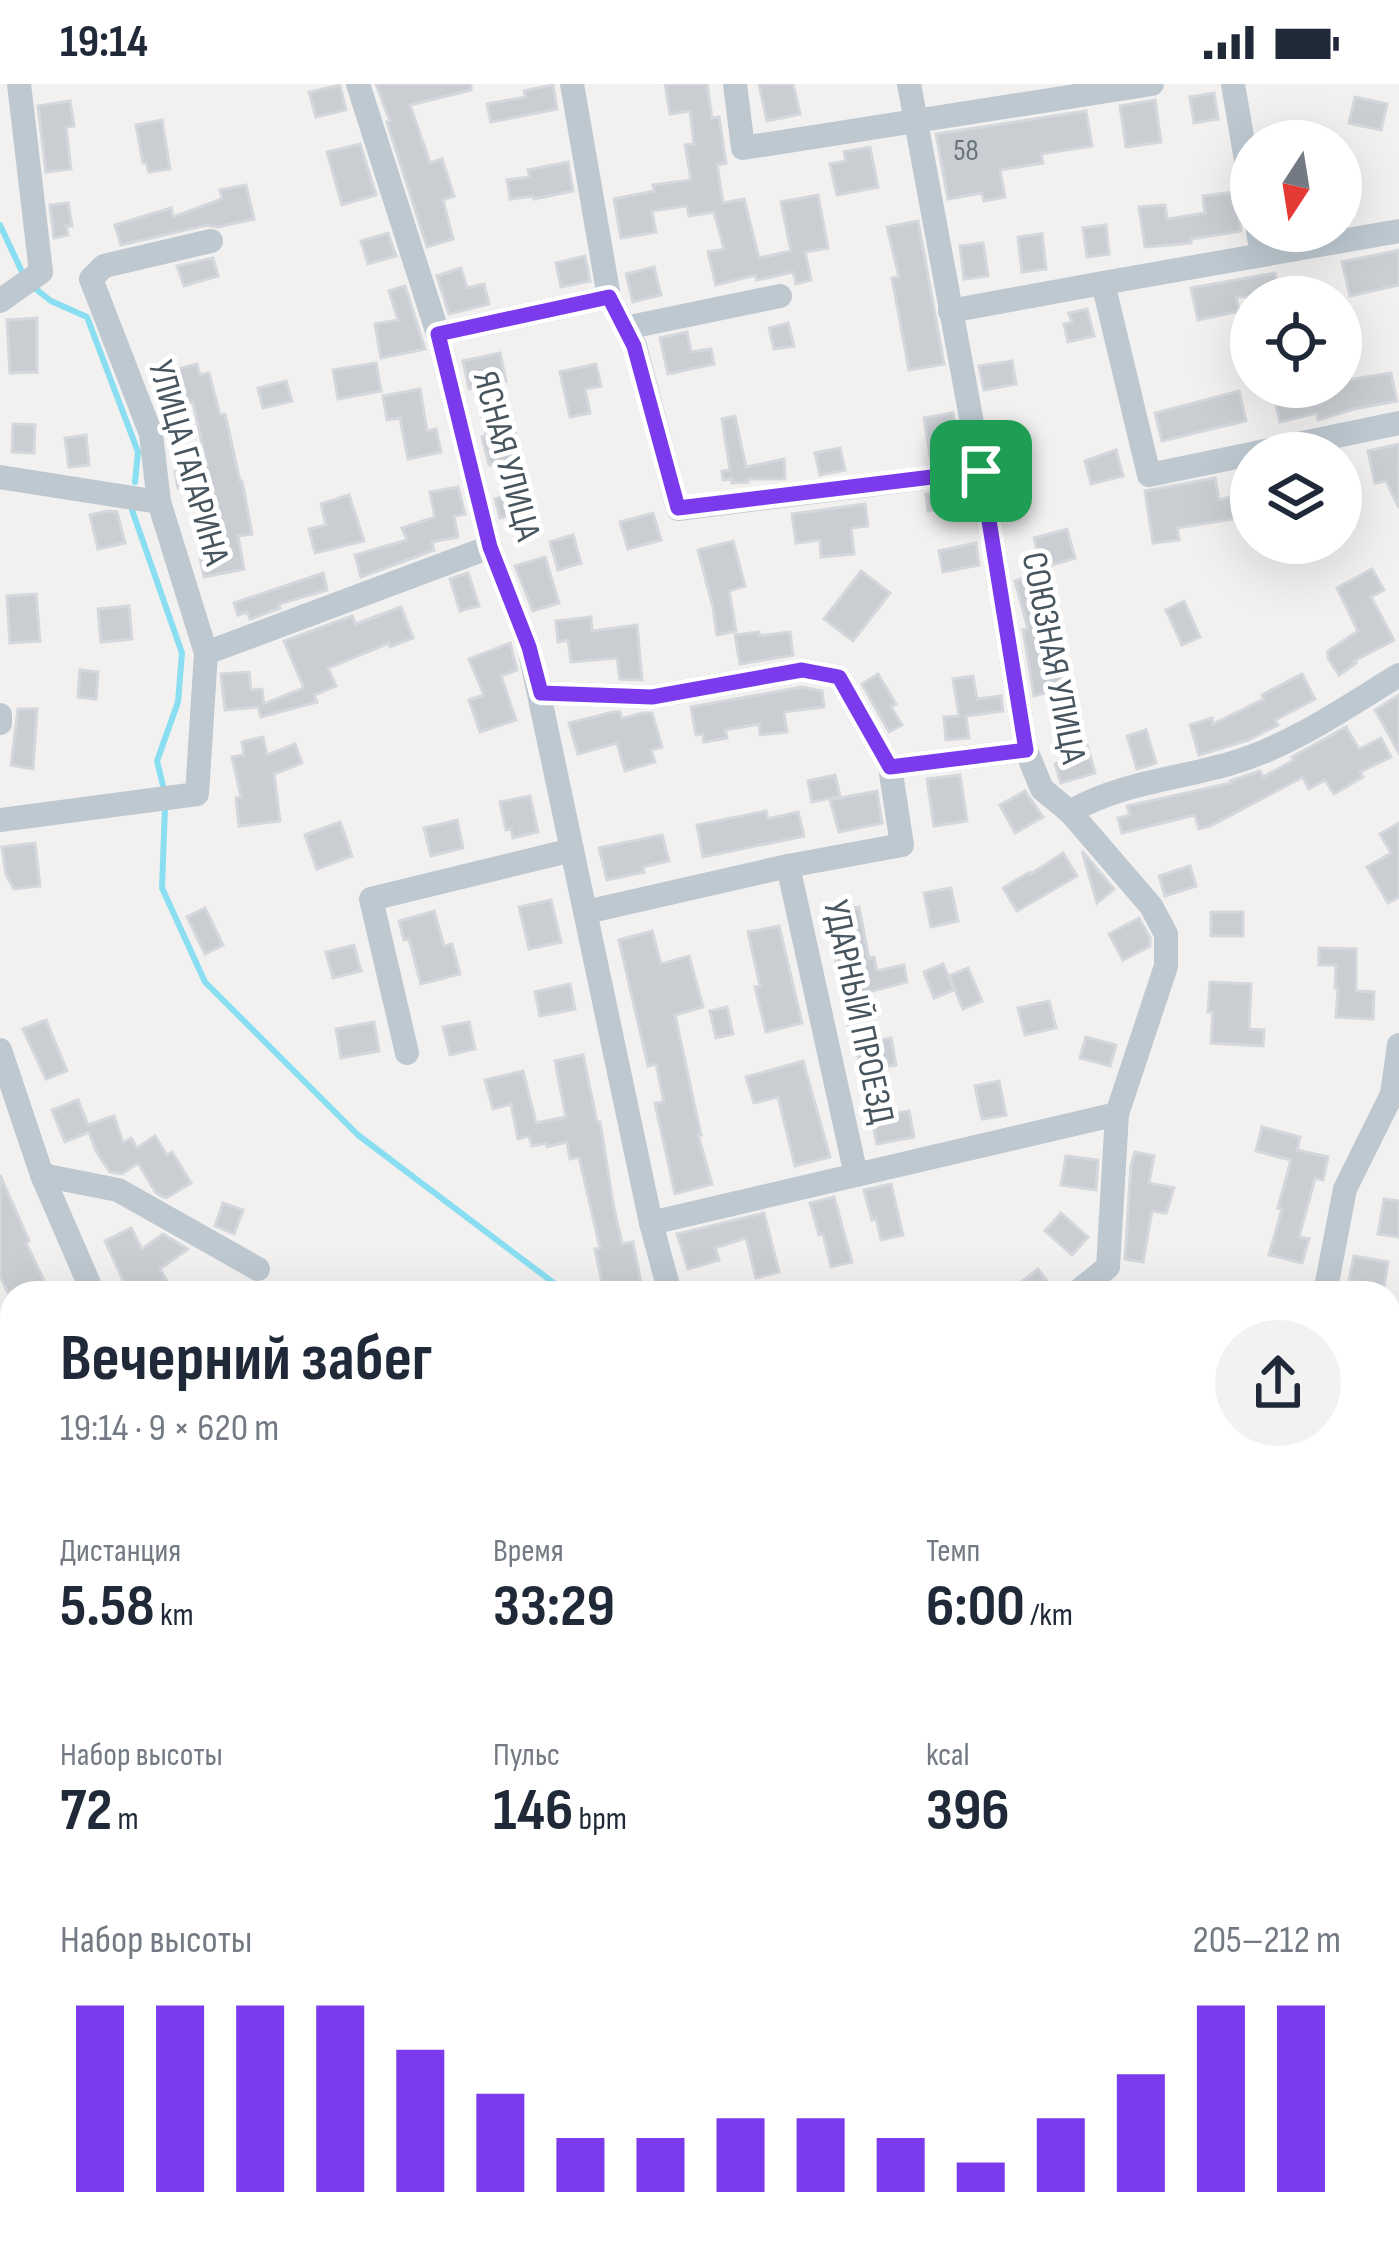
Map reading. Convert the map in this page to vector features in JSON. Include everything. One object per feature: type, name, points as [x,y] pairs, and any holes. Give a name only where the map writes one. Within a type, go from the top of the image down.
[{"type":"street","points":[[0,302],[40,272],[19,84]]},
{"type":"street","name":"ЯСНАЯ УЛИЦА","points":[[358,84],[438,334],[490,547],[529,647],[541,693],[667,1281]]},
{"type":"street","points":[[572,84],[609,297],[634,346],[678,508],[981,471]]},
{"type":"street","points":[[735,84],[743,148],[1152,84]]},
{"type":"street","name":"СОЮЗНАЯ УЛИЦА","points":[[908,84],[981,471],[1026,750],[1042,788],[1070,812],[1151,906],[1166,934],[1166,966],[1117,1114],[1108,1267],[1091,1281]]},
{"type":"street","points":[[1234,84],[1240,120]]},
{"type":"street","points":[[1362,234],[1399,231]]},
{"type":"street","name":"УЛИЦА ГАГАРИНА","points":[[206,653],[159,502],[151,434],[91,279],[104,266],[211,241]]},
{"type":"street","points":[[950,311],[1103,284],[1230,251]]},
{"type":"street","points":[[1103,284],[1148,476],[1230,458]]},
{"type":"street","points":[[626,328],[780,296]]},
{"type":"street","points":[[438,334],[609,297]]},
{"type":"street","points":[[1355,432],[1399,423]]},
{"type":"street","points":[[0,478],[159,502]]},
{"type":"street","points":[[0,820],[197,794],[206,653],[490,547]]},
{"type":"street","points":[[541,693],[652,697],[802,670],[839,677],[890,767],[1026,750]]},
{"type":"street","points":[[1070,812],[1094,798],[1237,762],[1303,733],[1399,675]]},
{"type":"street","name":"УДАРНЫЙ ПРОЕЗД","points":[[596,910],[902,845],[890,767]]},
{"type":"street","points":[[407,1053],[370,899],[572,850]]},
{"type":"street","name":"УДАРНЫЙ ПРОЕЗД","points":[[788,866],[856,1175]]},
{"type":"street","points":[[1327,1281],[1345,1190],[1392,1094],[1399,1045]]},
{"type":"street","points":[[0,1050],[42,1175],[88,1281]]},
{"type":"street","name":"УДАРНЫЙ ПРОЕЗД","points":[[651,1223],[1117,1114]]},
{"type":"street","points":[[42,1175],[118,1190],[258,1269]]},
{"type":"building","points":[[376,84],[471,84],[471,90],[410,105],[430,163],[442,159],[454,196],[443,200],[453,239],[427,247]]},
{"type":"building","points":[[665,84],[707,84],[712,118],[719,117],[726,163],[717,165],[723,203],[744,199],[759,258],[791,251],[781,202],[818,195],[828,248],[805,252],[811,280],[796,284],[793,272],[716,285],[708,252],[724,249],[714,212],[689,216],[687,206],[652,211],[656,232],[621,238],[614,199],[654,191],[653,185],[691,180],[685,145],[694,144],[690,111],[670,114]]},
{"type":"building","points":[[759,84],[793,84],[800,114],[767,121]]},
{"type":"building","points":[[340,85],[346,110],[316,117],[309,92]]},
{"type":"building","points":[[553,85],[557,109],[491,122],[487,104],[526,97],[524,91]]},
{"type":"building","points":[[1214,93],[1218,119],[1194,123],[1190,97]]},
{"type":"building","points":[[1355,97],[1387,104],[1381,130],[1362,126],[1362,120],[1350,120]]},
{"type":"building","points":[[1155,100],[1161,142],[1126,147],[1120,106]]},
{"type":"building","points":[[70,101],[74,126],[66,127],[71,169],[46,172],[38,106]]},
{"type":"building","points":[[1086,111],[1092,146],[1041,154],[1043,163],[1000,170],[1005,197],[984,201],[982,193],[948,199],[936,134]]},
{"type":"building","points":[[162,120],[170,169],[149,172],[136,125]]},
{"type":"building","points":[[360,144],[376,195],[342,205],[327,152]]},
{"type":"building","points":[[870,147],[878,187],[837,195],[830,164],[846,161],[844,152]]},
{"type":"building","points":[[568,162],[573,191],[510,199],[507,180],[530,177],[528,170]]},
{"type":"building","points":[[246,185],[254,219],[121,245],[115,225],[171,208],[173,217],[222,199],[220,190]]},
{"type":"building","points":[[1230,193],[1230,233],[1191,239],[1191,243],[1145,247],[1139,207],[1165,205],[1167,219],[1205,213],[1203,196]]},
{"type":"building","points":[[68,203],[72,226],[66,226],[68,235],[54,238],[50,205]]},
{"type":"building","points":[[918,221],[944,364],[909,370],[892,278],[899,277],[887,227]]},
{"type":"building","points":[[1106,225],[1109,254],[1087,257],[1083,228]]},
{"type":"building","points":[[388,233],[396,256],[368,264],[361,241]]},
{"type":"building","points":[[1042,234],[1046,269],[1022,272],[1018,237]]},
{"type":"building","points":[[983,243],[988,276],[964,279],[960,246]]},
{"type":"building","points":[[1399,250],[1399,285],[1362,293],[1362,276],[1345,276],[1342,262]]},
{"type":"building","points":[[585,256],[590,281],[561,287],[556,263]]},
{"type":"building","points":[[213,258],[218,276],[184,286],[177,266]]},
{"type":"building","points":[[654,267],[661,295],[633,302],[626,274]]},
{"type":"building","points":[[461,268],[467,288],[484,284],[489,304],[449,314],[437,276]]},
{"type":"building","points":[[1230,281],[1230,313],[1198,320],[1191,288]]},
{"type":"building","points":[[405,286],[425,349],[381,358],[375,324],[398,320],[389,291]]},
{"type":"building","points":[[1087,309],[1094,336],[1068,342],[1064,324],[1072,322],[1069,313]]},
{"type":"building","points":[[37,318],[37,372],[10,373],[7,320]]},
{"type":"building","points":[[788,323],[794,346],[774,349],[769,328]]},
{"type":"building","points":[[687,332],[691,352],[711,349],[714,364],[668,374],[660,338]]},
{"type":"building","points":[[500,353],[506,381],[500,382],[521,458],[515,459],[527,511],[500,518],[495,499],[504,496],[495,464],[489,465],[476,387],[469,389],[463,361]]},
{"type":"building","points":[[1012,361],[1016,384],[984,390],[979,366]]},
{"type":"building","points":[[376,363],[381,391],[338,399],[333,370]]},
{"type":"building","points":[[197,364],[200,375],[209,373],[220,415],[225,414],[252,534],[238,536],[244,569],[204,577],[199,552],[223,547],[211,481],[178,488],[175,472],[207,466],[193,402],[183,404],[174,370]]},
{"type":"building","points":[[596,364],[601,386],[585,389],[590,413],[570,417],[560,372]]},
{"type":"building","points":[[1391,373],[1397,401],[1362,408],[1362,378]]},
{"type":"building","points":[[286,381],[292,401],[263,408],[258,388]]},
{"type":"building","points":[[420,389],[427,431],[436,429],[441,452],[408,459],[400,418],[387,420],[383,396]]},
{"type":"building","points":[[1230,393],[1230,408],[1243,408],[1246,421],[1162,441],[1155,413]]},
{"type":"building","points":[[1277,408],[1359,408],[1318,420],[1317,413],[1280,422]]},
{"type":"building","points":[[953,413],[961,455],[931,460],[924,418]]},
{"type":"building","points":[[735,416],[746,467],[784,459],[785,479],[723,480],[722,471],[730,470],[722,419]]},
{"type":"building","points":[[13,424],[35,425],[34,453],[12,452]]},
{"type":"building","points":[[86,435],[89,465],[69,467],[65,438]]},
{"type":"building","points":[[1399,444],[1399,508],[1386,481],[1375,483],[1368,451]]},
{"type":"building","points":[[1026,446],[1030,471],[999,476],[994,451]]},
{"type":"building","points":[[840,448],[845,470],[820,475],[815,453]]},
{"type":"building","points":[[1116,450],[1123,476],[1091,484],[1085,461]]},
{"type":"building","points":[[1215,478],[1219,500],[1230,497],[1230,519],[1177,528],[1179,540],[1153,543],[1145,491]]},
{"type":"building","points":[[458,487],[465,514],[454,516],[458,537],[432,542],[434,550],[361,577],[355,555],[407,540],[402,528],[435,517],[430,492]]},
{"type":"building","points":[[967,490],[971,515],[952,517],[951,509],[928,511],[926,494]]},
{"type":"building","points":[[349,495],[364,541],[315,553],[309,529],[326,525],[321,504]]},
{"type":"building","points":[[865,504],[868,526],[851,528],[854,554],[821,557],[820,540],[796,543],[792,514]]},
{"type":"building","points":[[117,512],[125,543],[98,549],[90,515]]},
{"type":"building","points":[[653,513],[661,540],[628,549],[620,522]]},
{"type":"building","points":[[1067,529],[1075,558],[1042,568],[1034,538]]},
{"type":"building","points":[[573,535],[581,563],[558,570],[550,542]]},
{"type":"building","points":[[733,541],[745,586],[729,591],[736,631],[717,635],[698,550]]},
{"type":"building","points":[[976,543],[979,565],[943,572],[939,551]]},
{"type":"building","points":[[545,557],[559,603],[533,611],[515,566]]},
{"type":"building","points":[[1372,569],[1384,590],[1371,597],[1394,640],[1354,661],[1339,675],[1328,651],[1358,631],[1337,588]]},
{"type":"building","points":[[861,571],[890,593],[853,641],[824,619]]},
{"type":"building","points":[[1043,572],[1059,646],[1053,648],[1064,688],[1034,696],[1023,630],[1028,629],[1015,581]]},
{"type":"building","points":[[323,573],[327,590],[279,604],[280,608],[250,619],[247,612],[238,615],[234,603]]},
{"type":"building","points":[[468,573],[479,606],[460,611],[450,579]]},
{"type":"building","points":[[36,594],[40,641],[10,643],[7,596]]},
{"type":"building","points":[[1184,601],[1200,637],[1182,645],[1166,610]]},
{"type":"building","points":[[129,606],[132,639],[101,642],[98,609]]},
{"type":"building","points":[[401,607],[413,638],[328,668],[336,686],[314,695],[317,702],[261,717],[258,707],[225,710],[221,674],[249,672],[251,690],[262,689],[264,704],[304,688],[284,641],[352,616],[356,624]]},
{"type":"building","points":[[591,617],[592,631],[637,625],[642,680],[620,679],[617,658],[571,662],[568,640],[558,642],[556,621]]},
{"type":"building","points":[[759,632],[759,636],[790,632],[793,655],[740,664],[735,635]]},
{"type":"building","points":[[510,643],[517,670],[501,676],[516,720],[480,732],[469,700],[484,695],[469,659]]},
{"type":"building","points":[[80,670],[98,672],[96,699],[78,697]]},
{"type":"building","points":[[878,674],[902,725],[889,732],[862,684]]},
{"type":"building","points":[[1302,674],[1315,699],[1248,740],[1199,755],[1190,725],[1212,718],[1213,724]]},
{"type":"building","points":[[973,676],[977,699],[1001,696],[1003,711],[966,716],[969,738],[946,740],[944,717],[959,716],[953,679]]},
{"type":"building","points":[[802,687],[822,691],[824,707],[784,712],[787,732],[760,735],[759,724],[725,730],[727,738],[704,742],[703,734],[696,735],[691,707]]},
{"type":"building","points":[[1399,695],[1399,753],[1375,710]]},
{"type":"building","points":[[18,709],[37,709],[33,769],[11,765]]},
{"type":"building","points":[[620,712],[622,719],[652,713],[662,747],[651,750],[655,762],[625,771],[617,743],[578,754],[569,723]]},
{"type":"building","points":[[1346,727],[1359,749],[1381,738],[1391,757],[1360,772],[1363,777],[1334,794],[1325,780],[1309,789],[1303,777],[1210,826],[1199,829],[1195,815],[1122,833],[1118,818],[1130,815],[1127,806],[1231,783],[1260,771],[1263,777]]},
{"type":"building","points":[[1146,730],[1156,763],[1137,769],[1127,736]]},
{"type":"building","points":[[263,737],[267,755],[295,744],[302,763],[274,774],[280,821],[239,826],[236,798],[241,797],[232,757],[244,755],[242,742]]},
{"type":"building","points":[[1087,745],[1095,773],[1061,783],[1055,764],[1069,760],[1066,751]]},
{"type":"building","points":[[835,775],[840,796],[812,802],[808,781]]},
{"type":"building","points":[[960,775],[967,821],[934,826],[927,779]]},
{"type":"building","points":[[877,791],[882,823],[839,832],[830,800]]},
{"type":"building","points":[[1025,791],[1043,817],[1015,833],[1000,805]]},
{"type":"building","points":[[530,796],[538,832],[513,838],[511,829],[506,830],[500,802]]},
{"type":"building","points":[[766,811],[768,819],[798,812],[804,836],[703,857],[697,825]]},
{"type":"building","points":[[457,820],[463,848],[431,856],[424,828]]},
{"type":"building","points":[[340,822],[352,856],[317,869],[305,835]]},
{"type":"building","points":[[1399,823],[1399,897],[1388,903],[1367,867],[1391,853],[1380,834]]},
{"type":"building","points":[[662,835],[669,861],[607,880],[599,848]]},
{"type":"building","points":[[35,843],[40,886],[14,889],[2,847]]},
{"type":"building","points":[[1082,851],[1114,889],[1097,903]]},
{"type":"building","points":[[1063,853],[1077,876],[1017,911],[1003,888]]},
{"type":"building","points":[[1190,866],[1196,886],[1165,896],[1159,876]]},
{"type":"building","points":[[951,888],[958,921],[931,927],[924,893]]},
{"type":"building","points":[[551,900],[561,942],[529,949],[519,907]]},
{"type":"building","points":[[859,907],[869,958],[874,957],[877,971],[904,965],[907,982],[868,992],[876,1041],[891,1038],[896,1065],[882,1067],[891,1114],[909,1111],[914,1137],[877,1144],[827,913]]},
{"type":"building","points":[[205,908],[223,945],[205,954],[187,917]]},
{"type":"building","points":[[434,911],[444,946],[452,944],[460,974],[421,984],[399,921]]},
{"type":"building","points":[[1211,912],[1243,912],[1243,936],[1211,936]]},
{"type":"building","points":[[1139,918],[1150,946],[1123,960],[1109,934]]},
{"type":"building","points":[[779,926],[802,1023],[766,1032],[748,932]]},
{"type":"building","points":[[652,931],[661,964],[689,956],[703,1007],[675,1015],[712,1184],[675,1194],[655,1103],[664,1102],[656,1064],[648,1066],[619,940]]},
{"type":"building","points":[[354,945],[361,971],[333,978],[326,952]]},
{"type":"building","points":[[1319,948],[1356,949],[1356,991],[1374,992],[1373,1019],[1336,1017],[1336,965],[1319,965]]},
{"type":"building","points":[[943,964],[954,990],[934,998],[924,972]]},
{"type":"building","points":[[968,968],[982,1001],[963,1009],[949,976]]},
{"type":"building","points":[[1210,982],[1251,984],[1249,1029],[1264,1030],[1263,1046],[1211,1043]]},
{"type":"building","points":[[570,984],[575,1009],[540,1016],[535,992]]},
{"type":"building","points":[[1049,1001],[1056,1028],[1025,1035],[1018,1008]]},
{"type":"building","points":[[727,1007],[733,1034],[716,1038],[710,1011]]},
{"type":"building","points":[[46,1020],[67,1071],[46,1079],[23,1029]]},
{"type":"building","points":[[374,1022],[379,1051],[341,1058],[336,1029]]},
{"type":"building","points":[[469,1022],[475,1049],[450,1055],[443,1027]]},
{"type":"building","points":[[1086,1037],[1116,1045],[1110,1066],[1080,1058]]},
{"type":"building","points":[[583,1055],[622,1244],[633,1242],[641,1281],[602,1281],[595,1249],[600,1248],[579,1157],[570,1159],[567,1142],[532,1146],[529,1136],[518,1139],[511,1104],[493,1109],[485,1080],[523,1071],[536,1123],[566,1117],[555,1061]]},
{"type":"building","points":[[803,1061],[830,1157],[795,1166],[778,1097],[754,1103],[746,1077]]},
{"type":"building","points":[[999,1081],[1006,1115],[982,1119],[975,1086]]},
{"type":"building","points":[[78,1100],[88,1125],[114,1116],[123,1143],[131,1138],[137,1148],[155,1136],[167,1155],[172,1152],[191,1183],[166,1198],[156,1193],[138,1163],[122,1174],[110,1172],[89,1132],[65,1142],[52,1110]]},
{"type":"building","points":[[1262,1127],[1300,1137],[1297,1150],[1328,1157],[1323,1180],[1315,1178],[1299,1237],[1309,1239],[1302,1263],[1269,1255],[1291,1160],[1256,1151]]},
{"type":"building","points":[[1135,1152],[1154,1156],[1149,1183],[1174,1188],[1166,1213],[1152,1211],[1143,1262],[1125,1259]]},
{"type":"building","points":[[1066,1156],[1098,1160],[1096,1190],[1061,1185]]},
{"type":"building","points":[[0,1175],[44,1281],[2,1281]]},
{"type":"building","points":[[891,1184],[903,1235],[881,1240],[864,1190]]},
{"type":"building","points":[[834,1197],[852,1262],[831,1267],[810,1203]]},
{"type":"building","points":[[1384,1199],[1399,1201],[1399,1237],[1378,1234]]},
{"type":"building","points":[[223,1203],[243,1210],[234,1234],[215,1226]]},
{"type":"building","points":[[764,1213],[779,1272],[756,1278],[746,1238],[715,1248],[719,1260],[688,1269],[677,1234]]},
{"type":"building","points":[[1061,1213],[1088,1237],[1072,1255],[1045,1231]]},
{"type":"building","points":[[131,1228],[142,1249],[163,1234],[188,1249],[160,1269],[167,1281],[123,1281],[105,1241]]},
{"type":"building","points":[[1354,1256],[1388,1262],[1385,1281],[1349,1280]]},
{"type":"building","points":[[1038,1269],[1047,1281],[1022,1281]]},
{"type":"waterway","points":[[0,225],[24,276]]},
{"type":"waterway","points":[[32,286],[51,301],[87,317],[138,452],[135,482]]},
{"type":"waterway","points":[[132,510],[182,653],[178,702],[157,761],[165,794]]},
{"type":"waterway","points":[[165,807],[162,888],[205,982],[358,1135],[551,1281]]},
{"type":"route","points":[[609,297],[634,346],[678,508],[981,471],[1026,750],[890,767],[839,677],[802,670],[652,697],[541,693],[529,647],[490,547],[438,334],[609,297]]}]
